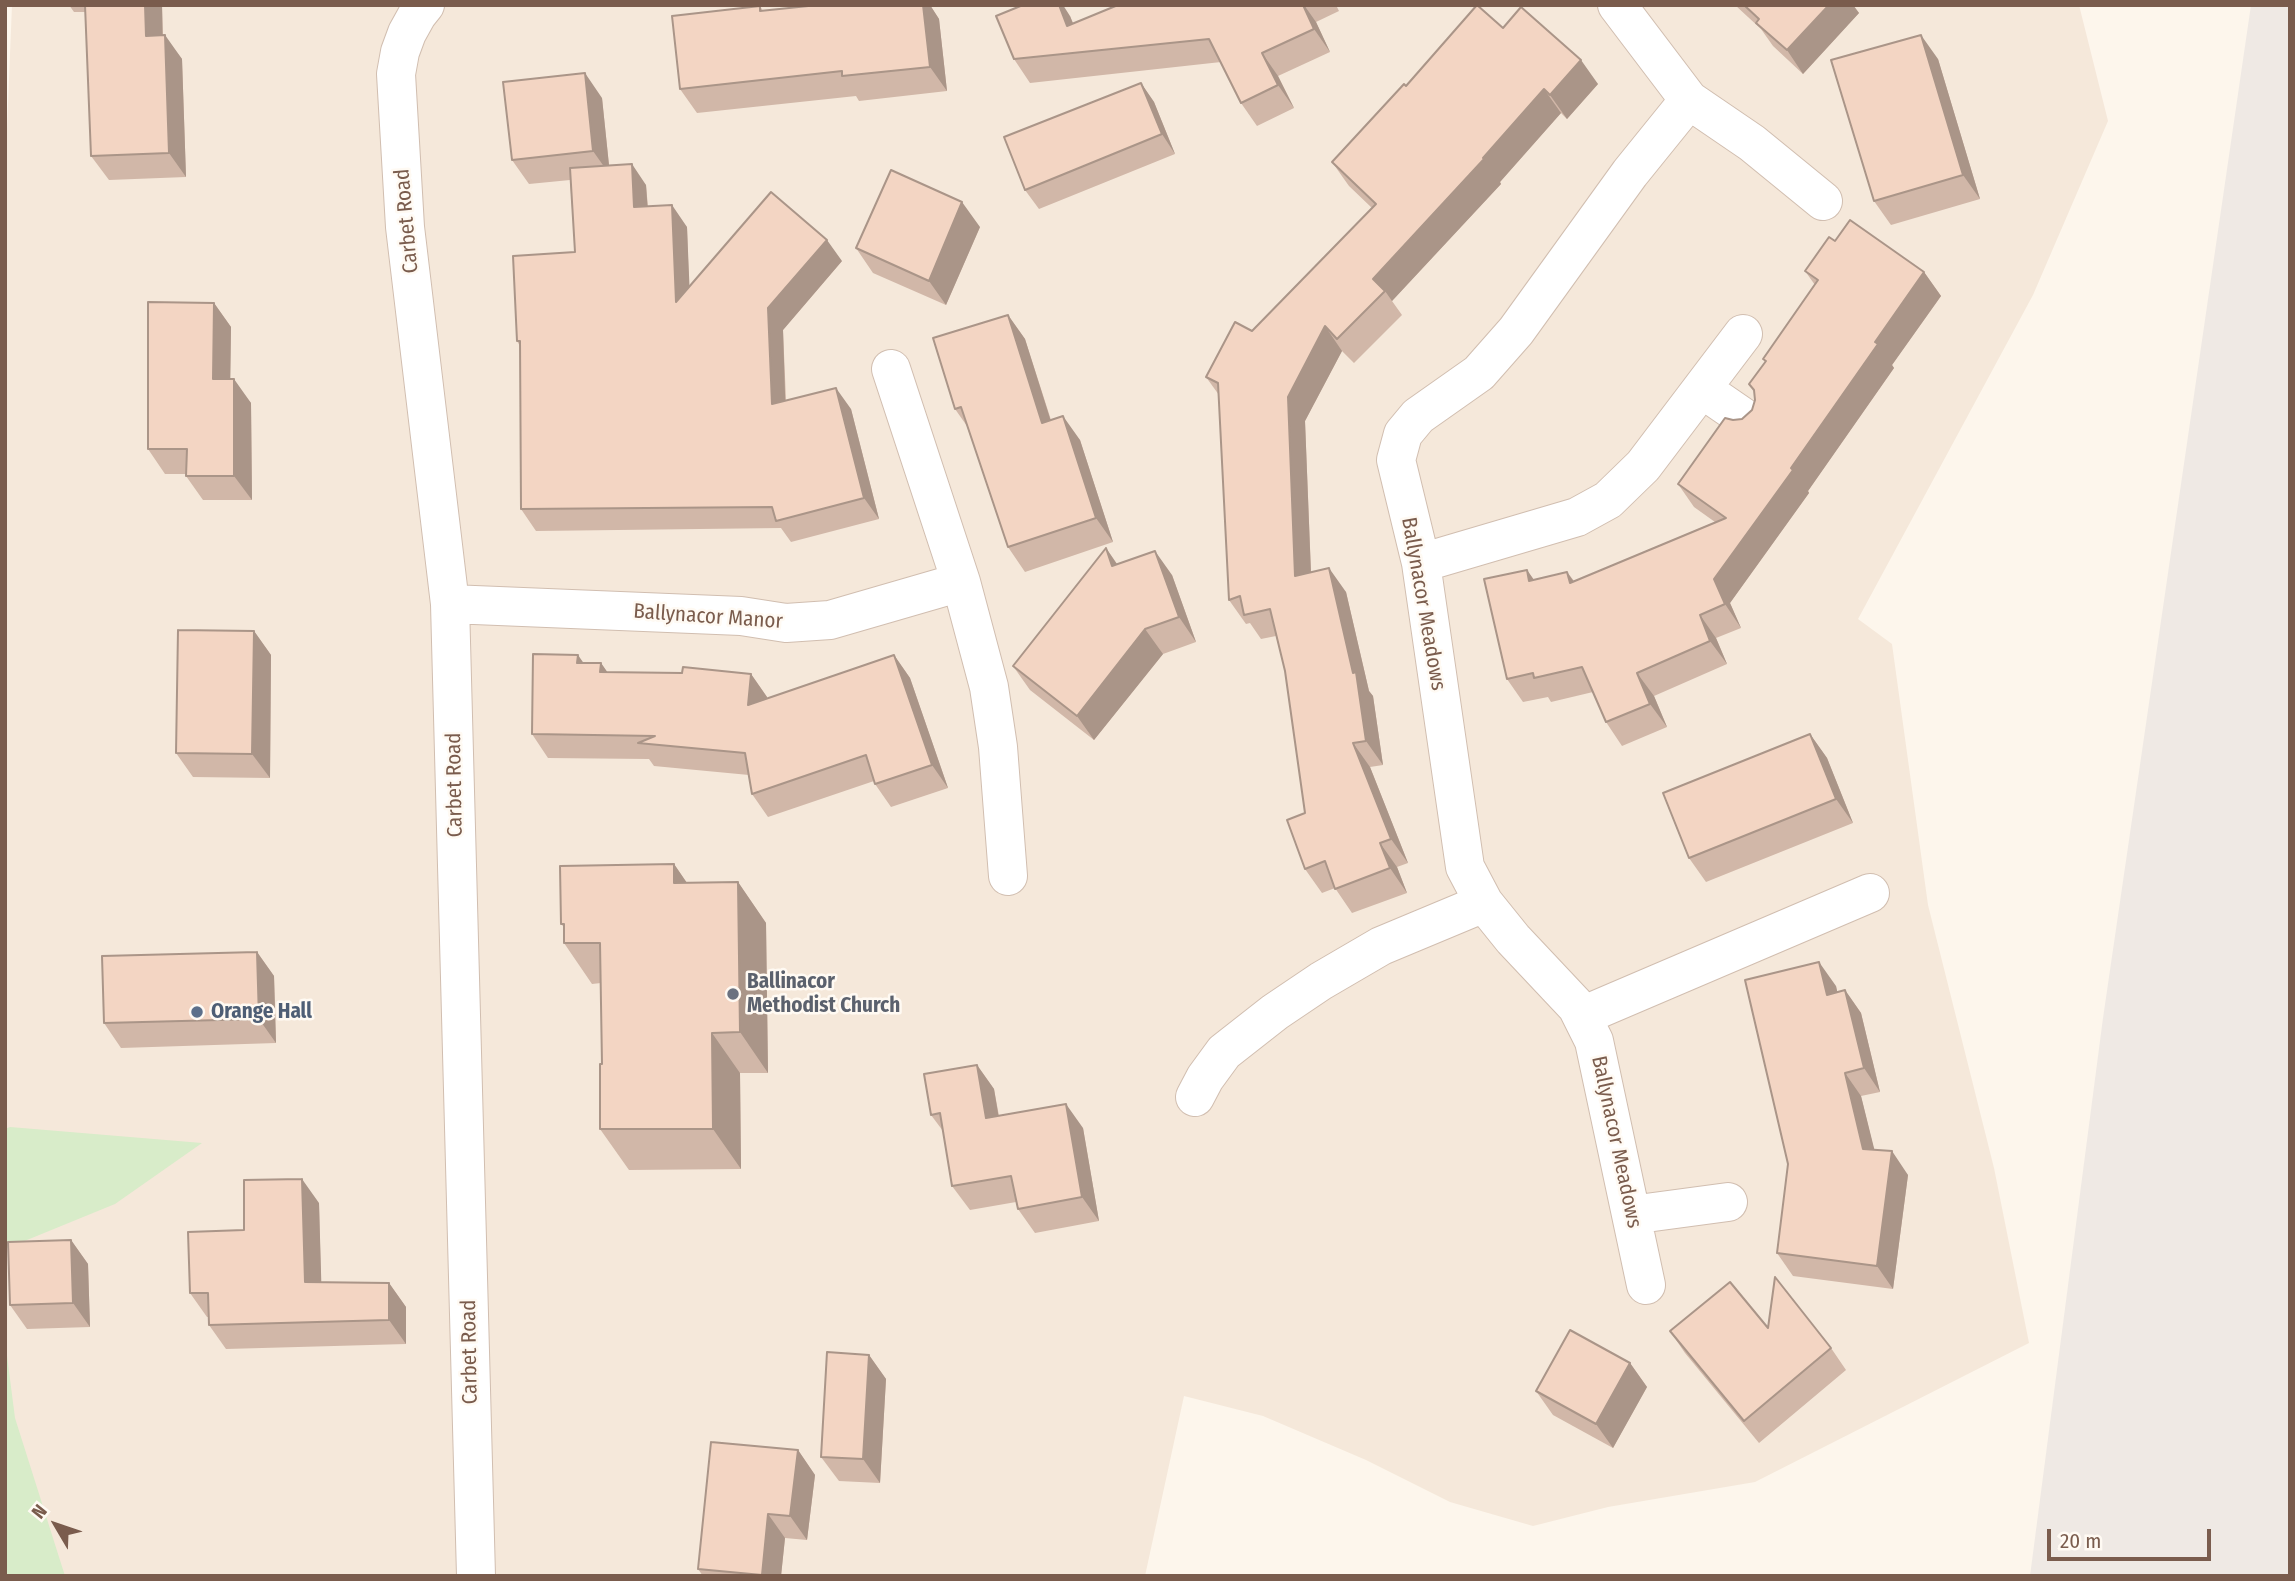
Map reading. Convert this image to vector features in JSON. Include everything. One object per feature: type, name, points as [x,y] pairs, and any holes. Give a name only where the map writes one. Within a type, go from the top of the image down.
[{"type":"street","name":"Carbet Road","points":[[425,5],[416,15],[407,33],[396,74],[405,228],[450,604],[476,1576]]},
{"type":"street","points":[[1617,5],[1689,100],[1752,143],[1824,201]]},
{"type":"street","name":"Ballynacor Meadows","points":[[1646,1285],[1594,1041],[1577,1007],[1513,939],[1484,903],[1465,867],[1420,563],[1396,460],[1403,435],[1418,416],[1479,373],[1516,331],[1630,173],[1689,100]]},
{"type":"street","points":[[1420,563],[1577,517],[1608,500],[1643,466],[1743,334]]},
{"type":"street","points":[[891,369],[961,582],[989,687],[998,747],[1009,876]]},
{"type":"street","points":[[1702,388],[1750,422]]},
{"type":"street","name":"Ballynacor Manor","points":[[450,604],[741,616],[786,623],[830,620],[961,582]]},
{"type":"street","points":[[1582,1016],[1870,893]]},
{"type":"street","points":[[1195,1097],[1224,1052],[1275,1012],[1321,981],[1381,946],[1484,903]]},
{"type":"street","points":[[1631,1215],[1728,1202]]},
{"type":"shaded area","points":[[12,5],[2079,5],[2108,121],[2033,295],[1858,619],[1892,644],[1928,905],[1994,1168],[2029,1343],[1755,1482],[1608,1507],[1533,1526],[1450,1502],[1366,1460],[1263,1416],[1184,1396],[1145,1576],[41,1576],[5,1513],[5,178]]},
{"type":"shaded area","points":[[2251,5],[2290,5],[2290,1576],[2030,1576],[2103,1018]]},
{"type":"green space","points":[[10,1127],[202,1143],[115,1204],[5,1249],[5,1129]]},
{"type":"green space","points":[[5,1340],[15,1418],[65,1576],[5,1576]]},
{"type":"building","points":[[85,5],[145,5],[146,36],[165,35],[169,153],[91,156]]},
{"type":"building","points":[[818,5],[923,5],[930,67],[842,76],[842,71],[680,89],[672,16],[760,6],[760,11]]},
{"type":"building","points":[[1023,5],[1059,5],[1067,26],[1118,5],[1303,5],[1314,29],[1262,53],[1278,85],[1241,103],[1209,39],[1014,59],[996,16]]},
{"type":"building","points":[[1477,5],[1503,28],[1521,7],[1581,60],[1550,95],[1544,89],[1484,159],[1373,279],[1385,291],[1337,339],[1325,326],[1288,397],[1295,576],[1329,568],[1353,673],[1356,672],[1366,741],[1353,743],[1391,839],[1380,843],[1390,868],[1335,889],[1325,861],[1305,869],[1287,820],[1305,813],[1285,671],[1270,609],[1244,615],[1240,596],[1229,600],[1218,383],[1206,377],[1235,322],[1252,331],[1376,204],[1332,162],[1404,84],[1406,86]]},
{"type":"building","points":[[1744,5],[1829,5],[1787,50],[1756,23],[1759,19]]},
{"type":"building","points":[[1921,35],[1963,175],[1874,201],[1831,60]]},
{"type":"building","points":[[585,73],[593,151],[512,160],[503,82]]},
{"type":"building","points":[[1141,83],[1162,134],[1025,190],[1004,137]]},
{"type":"building","points":[[632,164],[634,207],[672,205],[676,302],[771,192],[827,240],[768,308],[772,404],[836,388],[864,498],[776,521],[772,507],[521,509],[520,341],[517,341],[513,256],[575,252],[570,168]]},
{"type":"building","points":[[891,170],[962,202],[929,281],[856,248]]},
{"type":"building","points":[[1850,220],[1924,272],[1875,342],[1878,344],[1791,468],[1793,470],[1714,579],[1725,604],[1700,615],[1710,641],[1637,673],[1650,704],[1606,722],[1582,667],[1534,678],[1533,673],[1507,679],[1484,579],[1527,570],[1529,581],[1567,572],[1570,583],[1726,518],[1678,484],[1725,418],[1742,419],[1752,410],[1754,390],[1749,384],[1766,361],[1763,359],[1818,280],[1805,271],[1829,237],[1835,241]]},
{"type":"building","points":[[148,302],[214,303],[213,379],[234,379],[234,476],[186,476],[187,449],[148,449]]},
{"type":"building","points":[[1008,315],[1042,423],[1063,416],[1096,518],[1008,547],[961,407],[955,409],[933,338]]},
{"type":"building","points":[[1106,548],[1112,566],[1155,551],[1179,617],[1145,629],[1077,716],[1013,666]]},
{"type":"building","points":[[178,630],[254,631],[252,754],[176,753]]},
{"type":"building","points":[[533,654],[578,655],[577,663],[601,663],[600,672],[682,673],[683,667],[751,674],[748,705],[894,655],[932,765],[875,784],[866,755],[752,794],[745,753],[638,743],[655,736],[532,734]]},
{"type":"building","points":[[1810,734],[1836,799],[1689,858],[1663,793]]},
{"type":"building","points":[[674,864],[674,883],[738,882],[740,1032],[712,1033],[713,1129],[600,1129],[600,943],[564,943],[560,866]]},
{"type":"building","points":[[257,952],[259,1019],[104,1023],[102,956]]},
{"type":"building","points":[[1819,962],[1827,995],[1845,990],[1864,1068],[1845,1073],[1863,1149],[1892,1151],[1877,1266],[1777,1253],[1788,1164],[1745,980]]},
{"type":"building","points":[[977,1065],[986,1118],[1066,1104],[1082,1197],[1018,1209],[1011,1176],[952,1186],[940,1113],[931,1115],[924,1074]]},
{"type":"building","points":[[302,1179],[305,1282],[389,1283],[389,1320],[209,1325],[208,1293],[190,1293],[188,1232],[244,1230],[244,1180]]},
{"type":"building","points":[[71,1240],[73,1303],[10,1305],[8,1242]]},
{"type":"building","points":[[1775,1277],[1831,1348],[1744,1421],[1670,1331],[1730,1282],[1768,1328]]},
{"type":"building","points":[[1570,1330],[1630,1363],[1596,1424],[1536,1391]]},
{"type":"building","points":[[827,1352],[869,1355],[863,1459],[821,1457]]},
{"type":"building","points":[[711,1442],[798,1450],[790,1516],[768,1514],[762,1575],[698,1569]]},
{"type":"place","name":"Ballinacor Methodist Church","points":[[733,994]]},
{"type":"place","name":"Orange Hall","points":[[197,1012]]}]
